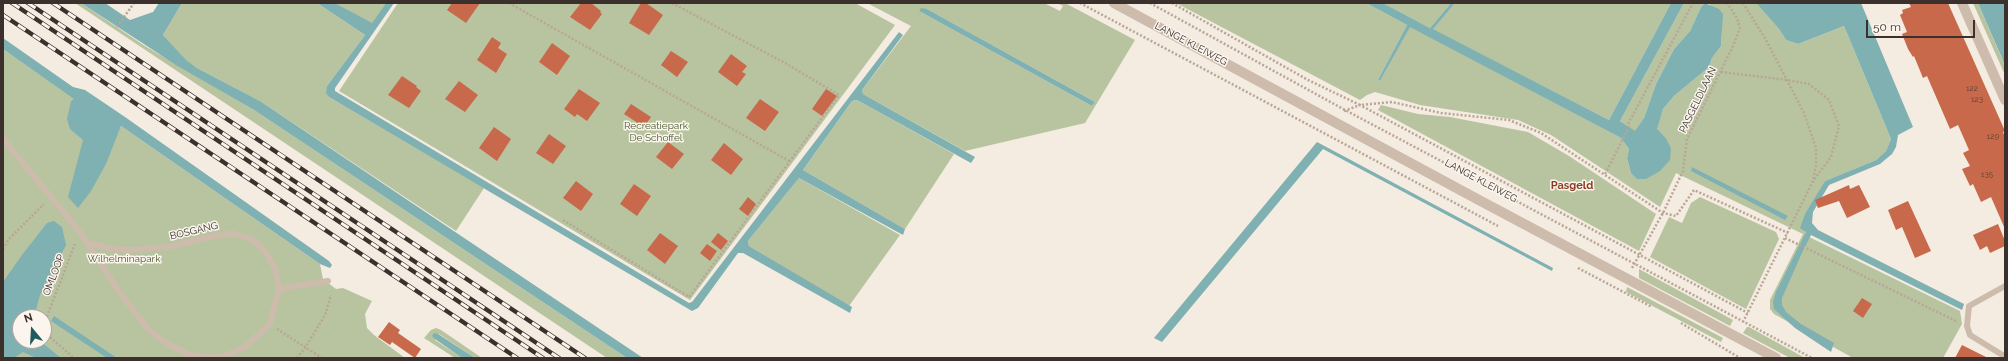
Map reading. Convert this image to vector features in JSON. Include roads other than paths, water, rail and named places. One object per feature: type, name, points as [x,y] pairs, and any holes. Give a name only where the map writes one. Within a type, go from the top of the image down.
[{"type":"street","name":"LANGE KLEIWEG","points":[[1114,3],[1477,199],[1576,250],[1626,279],[1776,358]]},
{"type":"street","points":[[1962,3],[2005,100]]},
{"type":"lane","points":[[3,139],[52,197],[87,243]]},
{"type":"lane","name":"BOSGANG","points":[[232,233],[253,240],[265,251],[275,268],[279,289],[270,324],[245,347],[222,357],[201,357],[188,354],[166,344],[148,329],[119,292],[87,243],[112,249],[133,250],[168,247],[232,233]]},
{"type":"lane","points":[[279,289],[328,281]]},
{"type":"lane","points":[[2004,356],[1970,335],[1967,326],[1969,306],[2005,286]]},
{"type":"water","points":[[81,3],[105,3],[130,20],[153,12],[159,3],[182,3],[163,35],[186,60],[197,68],[260,101],[643,358],[627,358],[254,110],[176,65]]},
{"type":"water","points":[[317,3],[335,3],[372,23],[386,3],[394,3],[335,88],[335,91],[689,303],[692,302],[899,32],[903,35],[862,90],[863,94],[975,157],[971,163],[857,100],[852,101],[803,170],[905,229],[903,235],[799,178],[748,241],[749,246],[852,307],[850,313],[743,253],[738,253],[698,308],[692,311],[329,97],[326,93],[327,86],[365,35]]},
{"type":"water","points":[[1366,3],[1383,3],[1430,28],[1451,3],[1455,3],[1433,29],[1609,120],[1671,3],[1684,3],[1620,121],[1635,131],[1644,118],[1656,84],[1674,49],[1690,31],[1701,7],[1705,3],[1719,9],[1723,14],[1721,46],[1712,58],[1709,67],[1674,96],[1663,109],[1657,129],[1665,137],[1671,148],[1670,160],[1660,171],[1646,179],[1637,179],[1631,173],[1627,158],[1629,149],[1621,138],[1410,27],[1380,81],[1378,80],[1407,25]]},
{"type":"water","points":[[1756,3],[1861,3],[1913,127],[1898,135],[1896,147],[1892,154],[1880,164],[1829,185],[1813,212],[1812,223],[1818,230],[1964,304],[1962,310],[1811,235],[1782,298],[1782,305],[1786,312],[1801,324],[1834,343],[1831,352],[1795,328],[1774,309],[1773,302],[1776,292],[1806,232],[1800,228],[1805,214],[1825,181],[1876,160],[1886,151],[1891,139],[1844,26],[1798,44],[1786,40],[1779,29]]},
{"type":"water","points":[[1978,3],[2005,3],[2005,66],[2001,56]]},
{"type":"water","points":[[921,8],[927,9],[1095,102],[1092,106],[919,11]]},
{"type":"water","points":[[3,38],[73,87],[85,90],[125,117],[329,261],[332,265],[330,268],[320,264],[121,126],[106,164],[91,191],[78,208],[68,197],[83,140],[70,129],[67,119],[71,101],[74,99],[3,49]]},
{"type":"water","points":[[1317,142],[1553,268],[1552,271],[1323,149],[1162,342],[1154,338]]},
{"type":"water","points":[[1692,167],[1788,216],[1785,220],[1691,171]]},
{"type":"water","points":[[54,221],[62,227],[66,245],[40,295],[36,309],[12,309],[12,349],[50,349],[61,358],[36,358],[23,352],[14,358],[3,358],[3,282],[47,223]]},
{"type":"water","points":[[54,316],[117,358],[107,358],[52,322]]},
{"type":"water","points":[[434,333],[438,334],[475,358],[462,358],[435,339],[432,336]]},
{"type":"railway","points":[[12,3],[543,358]]},
{"type":"railway","points":[[28,3],[559,358]]},
{"type":"railway","points":[[53,3],[585,358]]},
{"type":"railway","points":[[3,15],[517,358]]},
{"type":"district","name":"Pasgeld","points":[[1572,186]]},
{"type":"park label","name":"Recreatiepark De Schoffel","points":[[656,132]]},
{"type":"park label","name":"Wilhelminapark","points":[[124,259]]}]
